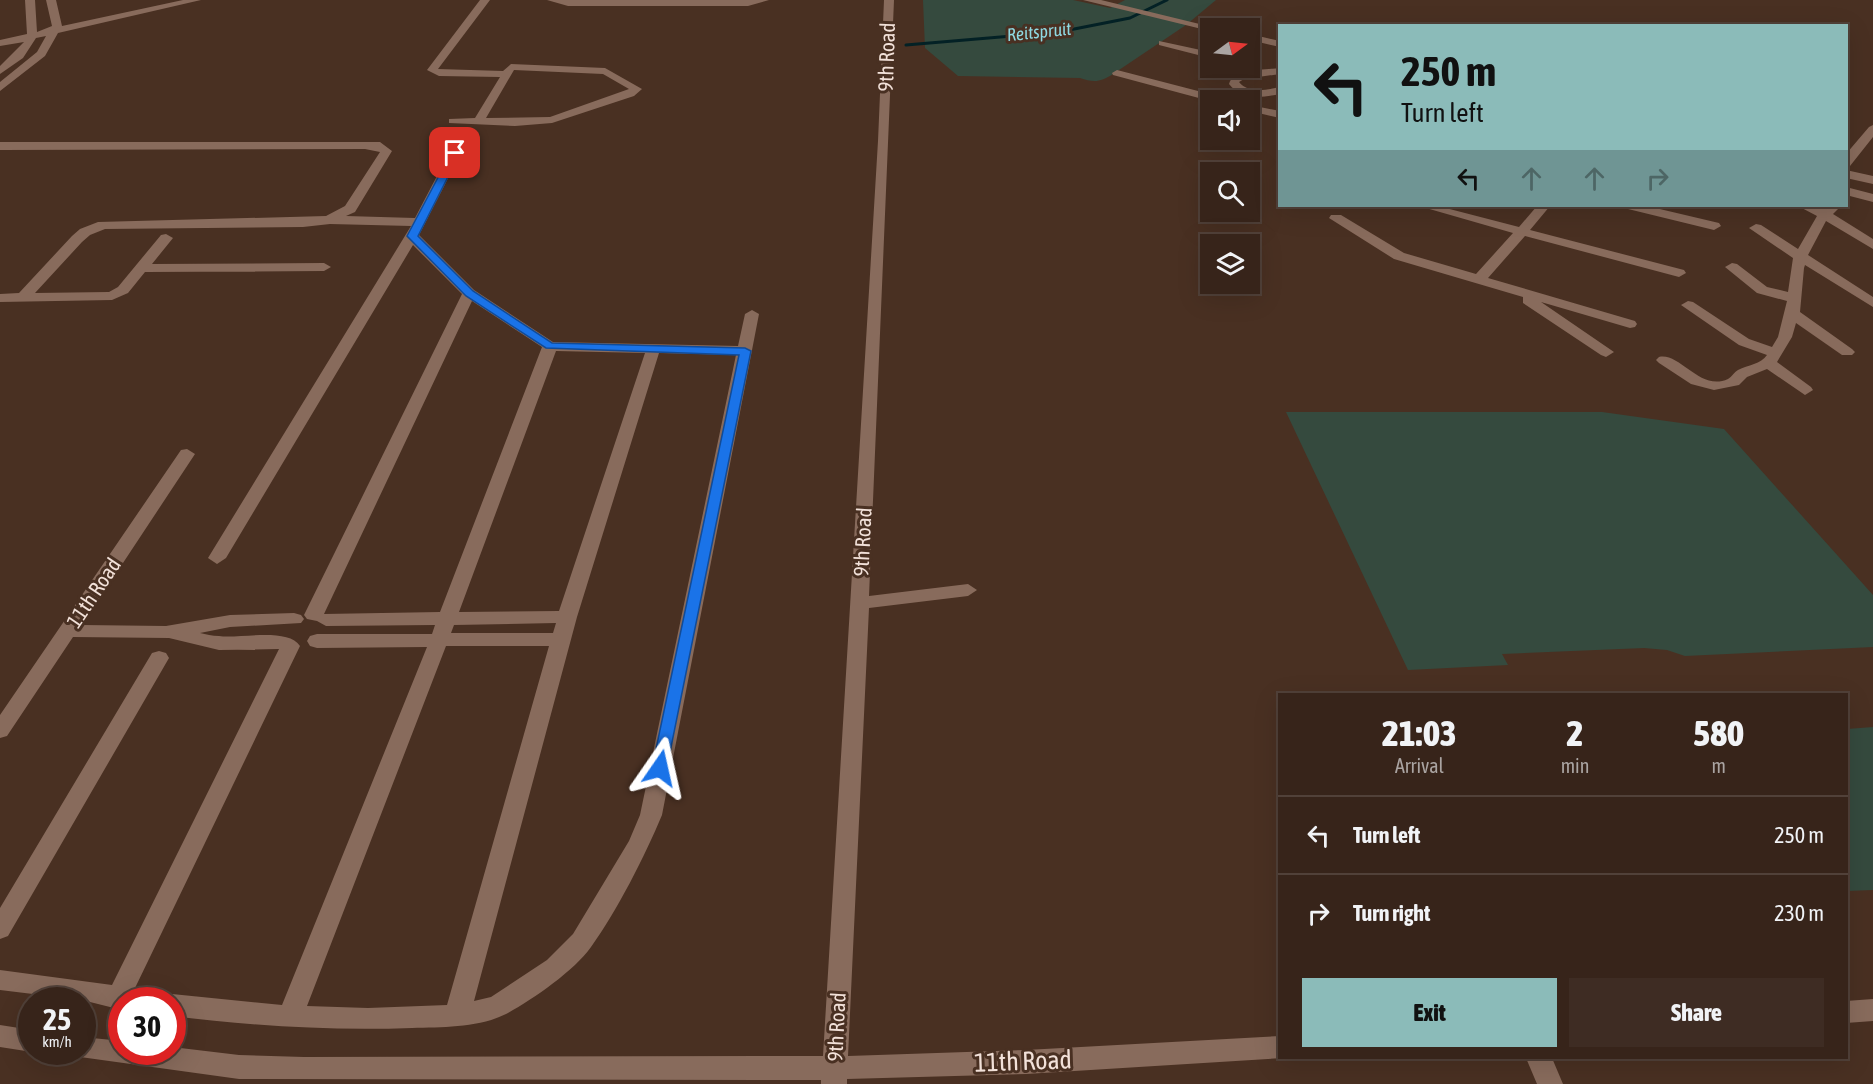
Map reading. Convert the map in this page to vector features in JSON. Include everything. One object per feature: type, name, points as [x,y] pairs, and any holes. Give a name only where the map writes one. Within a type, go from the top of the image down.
[{"type":"street","points":[[0,71],[19,57],[29,46],[33,33],[30,0]]},
{"type":"street","points":[[0,88],[41,54],[56,29],[51,0]]},
{"type":"street","points":[[56,29],[178,0]]},
{"type":"street","points":[[0,42],[33,33],[196,0]]},
{"type":"street","points":[[453,121],[552,120],[630,94],[636,89],[605,71],[432,70],[485,0]]},
{"type":"street","points":[[552,0],[568,3],[712,3],[764,0]]},
{"type":"street","name":"9th Road","points":[[835,1076],[889,0]]},
{"type":"street","points":[[1088,0],[1200,25]]},
{"type":"street","points":[[1260,39],[1278,44]]},
{"type":"street","points":[[0,42],[15,46],[19,57]]},
{"type":"street","points":[[1162,43],[1200,52]]},
{"type":"street","points":[[445,55],[456,69]]},
{"type":"street","points":[[1260,68],[1278,73]]},
{"type":"street","points":[[479,121],[508,70]]},
{"type":"street","points":[[1117,73],[1200,95]]},
{"type":"street","points":[[1241,90],[1234,84],[1237,78],[1278,73]]},
{"type":"street","points":[[1260,92],[1278,90]]},
{"type":"street","points":[[1260,110],[1278,115]]},
{"type":"street","points":[[1848,160],[1873,129]]},
{"type":"street","points":[[0,146],[365,145],[386,150],[346,212],[329,220]]},
{"type":"street","points":[[217,558],[418,224],[455,153]]},
{"type":"street","points":[[1848,174],[1873,180]]},
{"type":"street","points":[[1848,193],[1873,198]]},
{"type":"street","points":[[1429,207],[1679,273]]},
{"type":"street","points":[[1479,280],[1543,207]]},
{"type":"street","points":[[1637,207],[1714,226]]},
{"type":"street","points":[[1810,207],[1830,210],[1873,245]]},
{"type":"street","points":[[1664,360],[1695,382],[1711,385],[1734,382],[1742,374],[1772,358],[1785,337],[1801,255],[1830,210]]},
{"type":"street","points":[[346,212],[418,224],[469,293],[550,346],[745,351]]},
{"type":"street","points":[[1336,218],[1399,256],[1630,324]]},
{"type":"street","points":[[22,298],[77,239],[86,232],[104,225],[303,223],[329,220],[418,224]]},
{"type":"street","points":[[1756,228],[1873,303]]},
{"type":"street","points":[[0,298],[112,296],[123,290],[166,238]]},
{"type":"street","points":[[143,268],[324,267]]},
{"type":"street","points":[[1732,267],[1762,290],[1793,305],[1847,352]]},
{"type":"street","points":[[1511,289],[1606,352]]},
{"type":"street","points":[[317,641],[326,632],[320,617],[469,293]]},
{"type":"street","points":[[1688,304],[1772,358],[1805,390]]},
{"type":"street","points":[[186,1006],[290,1017],[457,1016],[497,1006],[541,979],[568,957],[582,941],[645,830],[651,815],[752,314]]},
{"type":"street","points":[[290,1017],[439,640],[550,346]]},
{"type":"street","points":[[457,1016],[567,617],[653,350]]},
{"type":"street","name":"11th Road","points":[[0,731],[187,454]]},
{"type":"street","points":[[859,603],[968,590]]},
{"type":"street","points":[[67,631],[165,632],[230,621],[320,617],[447,619],[567,617]]},
{"type":"street","points":[[285,644],[278,639],[280,630],[294,619]]},
{"type":"street","points":[[165,632],[219,643],[303,646],[317,641],[561,639]]},
{"type":"street","points":[[134,987],[285,644]]},
{"type":"street","points":[[0,929],[159,658]]},
{"type":"street","points":[[0,980],[108,996]]},
{"type":"street","points":[[1848,1012],[1873,1010]]},
{"type":"street","points":[[0,1036],[18,1039]]},
{"type":"street","name":"11th Road","points":[[96,1050],[239,1067],[835,1076],[1278,1047]]},
{"type":"street","points":[[1539,1059],[1550,1084]]},
{"type":"green space","name":"Reitspruit","points":[[923,0],[1073,0],[1110,8],[1125,0],[1216,0],[1186,25],[1113,74],[1105,79],[1089,81],[1080,78],[958,76],[925,48]]},
{"type":"green space","points":[[1286,412],[1602,412],[1724,429],[1873,595],[1873,647],[1685,656],[1667,650],[1644,648],[1502,654],[1508,665],[1408,670]]},
{"type":"green space","points":[[1873,727],[1873,890],[1848,891],[1848,729]]},
{"type":"waterway","name":"Reitspruit","points":[[906,45],[1059,32],[1130,18],[1167,0]]},
{"type":"route","points":[[455,153],[412,236],[469,293],[550,346],[745,351],[660,768]]}]
